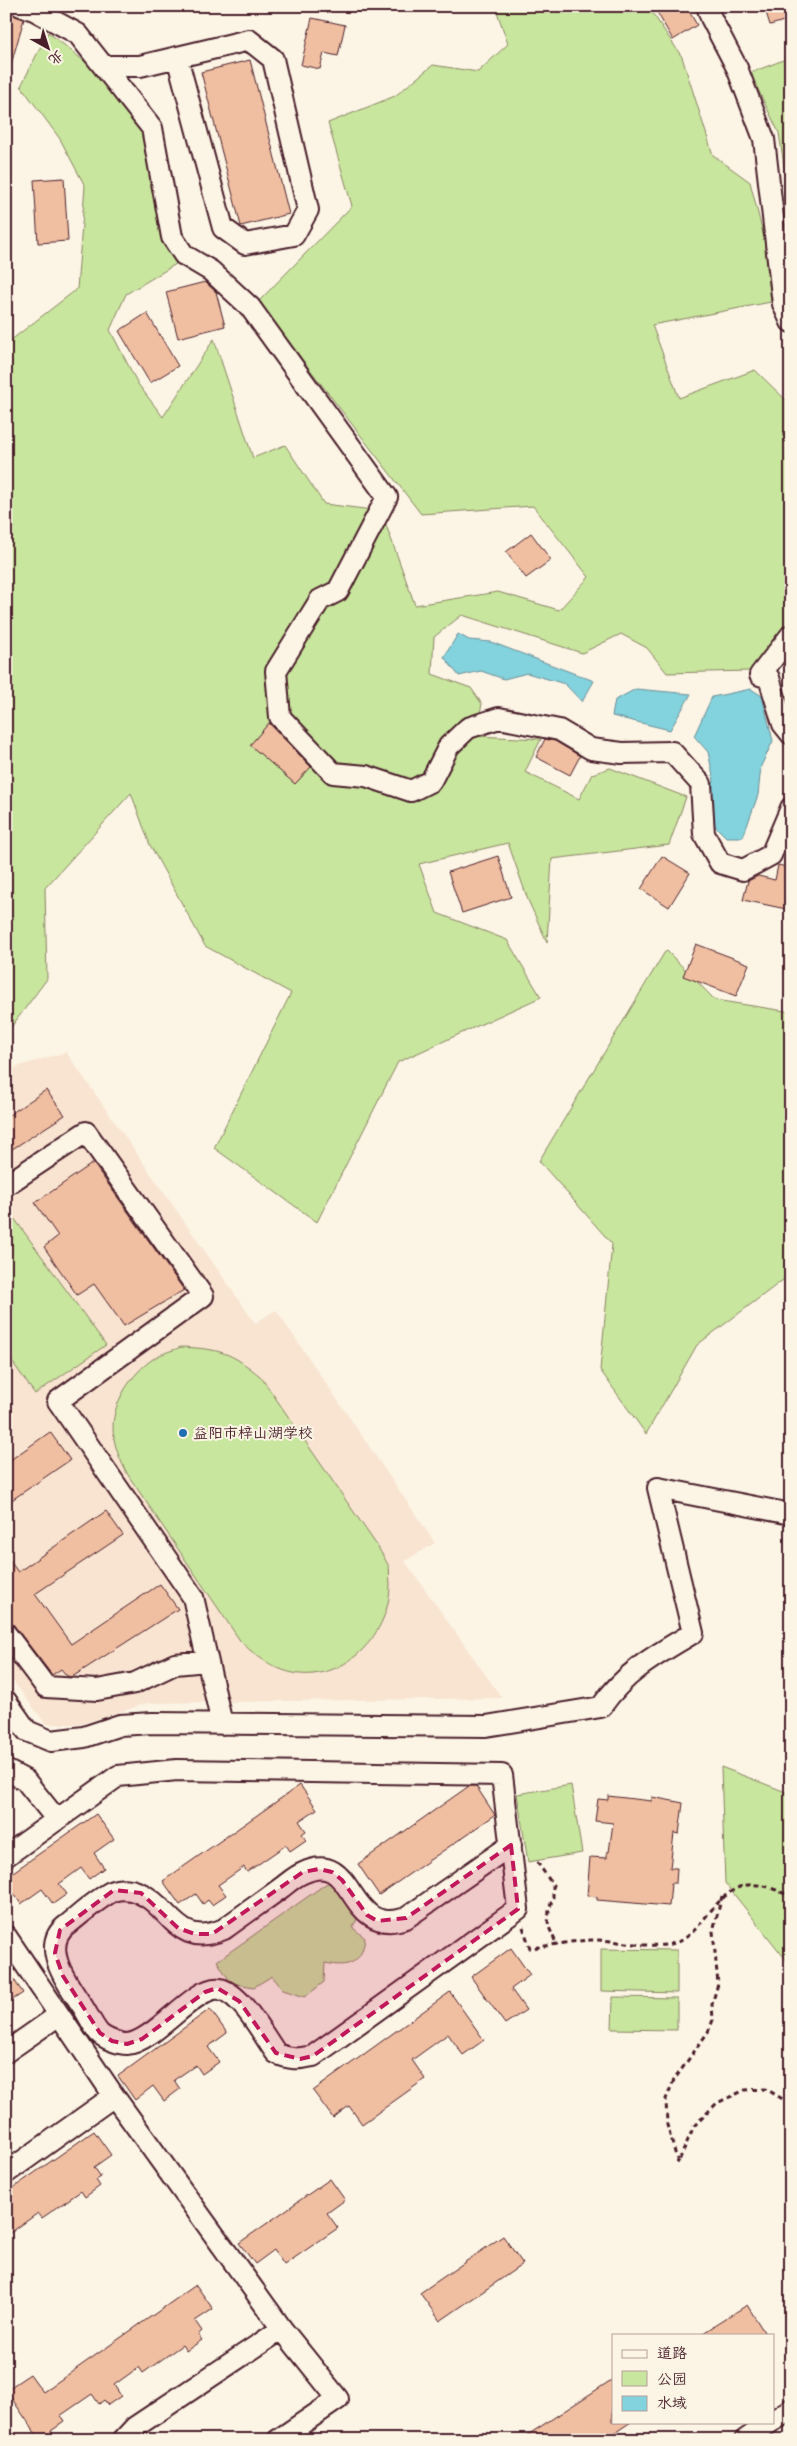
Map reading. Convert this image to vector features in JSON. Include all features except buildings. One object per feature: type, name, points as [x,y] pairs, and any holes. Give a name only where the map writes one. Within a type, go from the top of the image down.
[{"type":"street","points":[[21,6],[34,10],[78,34],[152,128],[172,237],[184,256],[211,271],[250,307],[387,497],[338,591],[320,600],[276,671],[280,717],[333,773],[366,776],[411,791],[431,782],[449,746],[468,728],[499,718],[559,730],[591,749],[622,753],[672,752],[701,784],[704,834],[720,863],[744,870],[772,855],[791,808]]},
{"type":"street","points":[[708,6],[711,18],[737,68],[764,140],[783,304],[791,322]]},
{"type":"street","points":[[104,66],[140,66],[249,40],[272,60],[308,210],[294,235],[245,244],[222,228],[177,58]]},
{"type":"street","points":[[791,635],[760,675],[769,678],[783,724],[791,734]]},
{"type":"street","points":[[6,1185],[86,1132],[202,1296],[58,1401],[193,1597],[222,1724]]},
{"type":"street","points":[[6,1702],[27,1730],[51,1741],[84,1736],[120,1725],[152,1723],[486,1726],[601,1707],[616,1686],[648,1659],[693,1633],[658,1488],[791,1514]]},
{"type":"street","points":[[6,1634],[46,1687],[98,1690],[135,1683],[174,1664],[207,1661]]},
{"type":"street","points":[[6,1770],[25,1780],[57,1820]]},
{"type":"street","points":[[6,1856],[118,1776],[177,1770],[502,1775],[511,1845],[518,1910],[312,2056],[300,2059],[285,2058],[276,2053],[239,2000],[230,1992],[217,1988],[205,1992],[142,2039],[127,2044],[112,2041],[100,2033],[63,1976],[55,1953],[55,1941],[60,1930],[114,1890],[126,1889],[141,1893],[153,1900],[178,1928],[195,1934],[212,1934],[224,1929],[303,1872],[319,1869],[332,1872],[342,1880],[367,1915],[377,1921],[393,1922],[406,1918],[511,1845]]},
{"type":"street","points":[[6,1936],[58,2016],[114,2096],[282,2329],[338,2399],[278,2440]]},
{"type":"street","points":[[6,2052],[58,2016]]},
{"type":"street","points":[[6,2173],[114,2096]]},
{"type":"street","points":[[123,2440],[135,2427],[282,2329]]},
{"type":"street","points":[[774,2420],[791,2409]]},
{"type":"street","points":[[745,2440],[768,2424]]},
{"type":"path","points":[[537,1862],[553,1885],[553,1897],[548,1910],[548,1925],[556,1945]]},
{"type":"path","points":[[518,1910],[530,1948],[590,1940],[660,1944],[678,1942],[692,1934],[722,1896],[742,1886],[759,1884],[791,1897]]},
{"type":"path","points":[[722,1896],[713,1931],[718,1984],[712,2004],[713,2020],[708,2032],[674,2080],[666,2099],[667,2125],[678,2163],[694,2126],[717,2103],[745,2090],[766,2089],[791,2104]]},
{"type":"highlighted area","points":[[511,1845],[518,1909],[313,2056],[300,2059],[276,2053],[239,2001],[217,1988],[205,1992],[142,2039],[127,2044],[112,2041],[100,2033],[63,1976],[55,1953],[60,1930],[114,1890],[141,1893],[178,1928],[195,1934],[212,1934],[303,1872],[319,1869],[332,1872],[342,1880],[367,1915],[377,1921],[406,1918]]},
{"type":"shaded area","name":"益阳市梓山湖学校","points":[[66,1052],[255,1323],[276,1310],[435,1543],[405,1561],[502,1698],[148,1703],[81,1724],[46,1724],[6,1672],[6,1070]]},
{"type":"green space","points":[[495,6],[648,6],[682,57],[713,155],[750,182],[764,237],[771,302],[652,325],[679,398],[755,370],[791,405],[791,640],[749,671],[667,673],[647,648],[621,634],[582,653],[462,615],[434,637],[432,674],[471,688],[482,704],[475,736],[541,739],[525,772],[579,799],[592,774],[610,768],[686,797],[669,845],[552,859],[547,942],[528,900],[508,843],[419,864],[437,913],[507,940],[541,997],[398,1062],[317,1222],[214,1148],[291,993],[205,946],[150,845],[131,793],[45,888],[47,979],[6,1034],[6,344],[77,289],[85,186],[60,139],[21,86],[48,32],[130,98],[155,161],[160,213],[176,264],[126,294],[110,330],[138,384],[163,417],[214,339],[253,458],[285,445],[324,504],[381,511],[415,605],[498,592],[559,610],[589,577],[533,506],[421,514],[258,302],[352,206],[328,123],[395,96],[433,65],[478,72],[508,44]]},
{"type":"green space","points":[[791,57],[791,212],[779,133],[750,73]]},
{"type":"green space","points":[[666,950],[715,1000],[791,1012],[791,1274],[697,1345],[646,1434],[600,1370],[612,1244],[539,1161]]},
{"type":"green space","points":[[6,1207],[106,1345],[35,1394],[6,1353]]},
{"type":"green space","points":[[181,1347],[224,1353],[241,1362],[261,1377],[388,1564],[390,1583],[385,1615],[378,1630],[368,1643],[357,1655],[344,1664],[329,1671],[313,1674],[292,1673],[273,1666],[248,1649],[241,1642],[128,1475],[113,1434],[114,1417],[120,1398],[131,1380],[145,1365],[159,1355]]},
{"type":"green space","points":[[721,1767],[791,1794],[791,1966],[725,1883]]},
{"type":"green space","points":[[571,1785],[582,1853],[528,1862],[517,1794]]},
{"type":"green space","points":[[327,1883],[339,1885],[359,1914],[353,1928],[365,1938],[361,1954],[357,1959],[341,1965],[325,1963],[324,1982],[305,1997],[283,1990],[272,1976],[254,1987],[231,1983],[217,1961]]},
{"type":"green space","points":[[601,1949],[677,1950],[677,1993],[601,1991]]},
{"type":"green space","points":[[613,1997],[677,1998],[677,2030],[612,2029]]},
{"type":"water","points":[[458,634],[469,640],[491,642],[594,681],[582,702],[565,684],[527,673],[504,679],[481,671],[459,676],[444,657]]},
{"type":"water","points":[[636,689],[691,694],[670,730],[612,716],[615,700]]},
{"type":"water","points":[[751,689],[762,696],[773,741],[761,766],[758,795],[743,837],[726,837],[707,818],[714,780],[708,752],[694,736],[712,697]]},
{"type":"place","name":"益阳市梓山湖学校","points":[[183,1433]]}]
